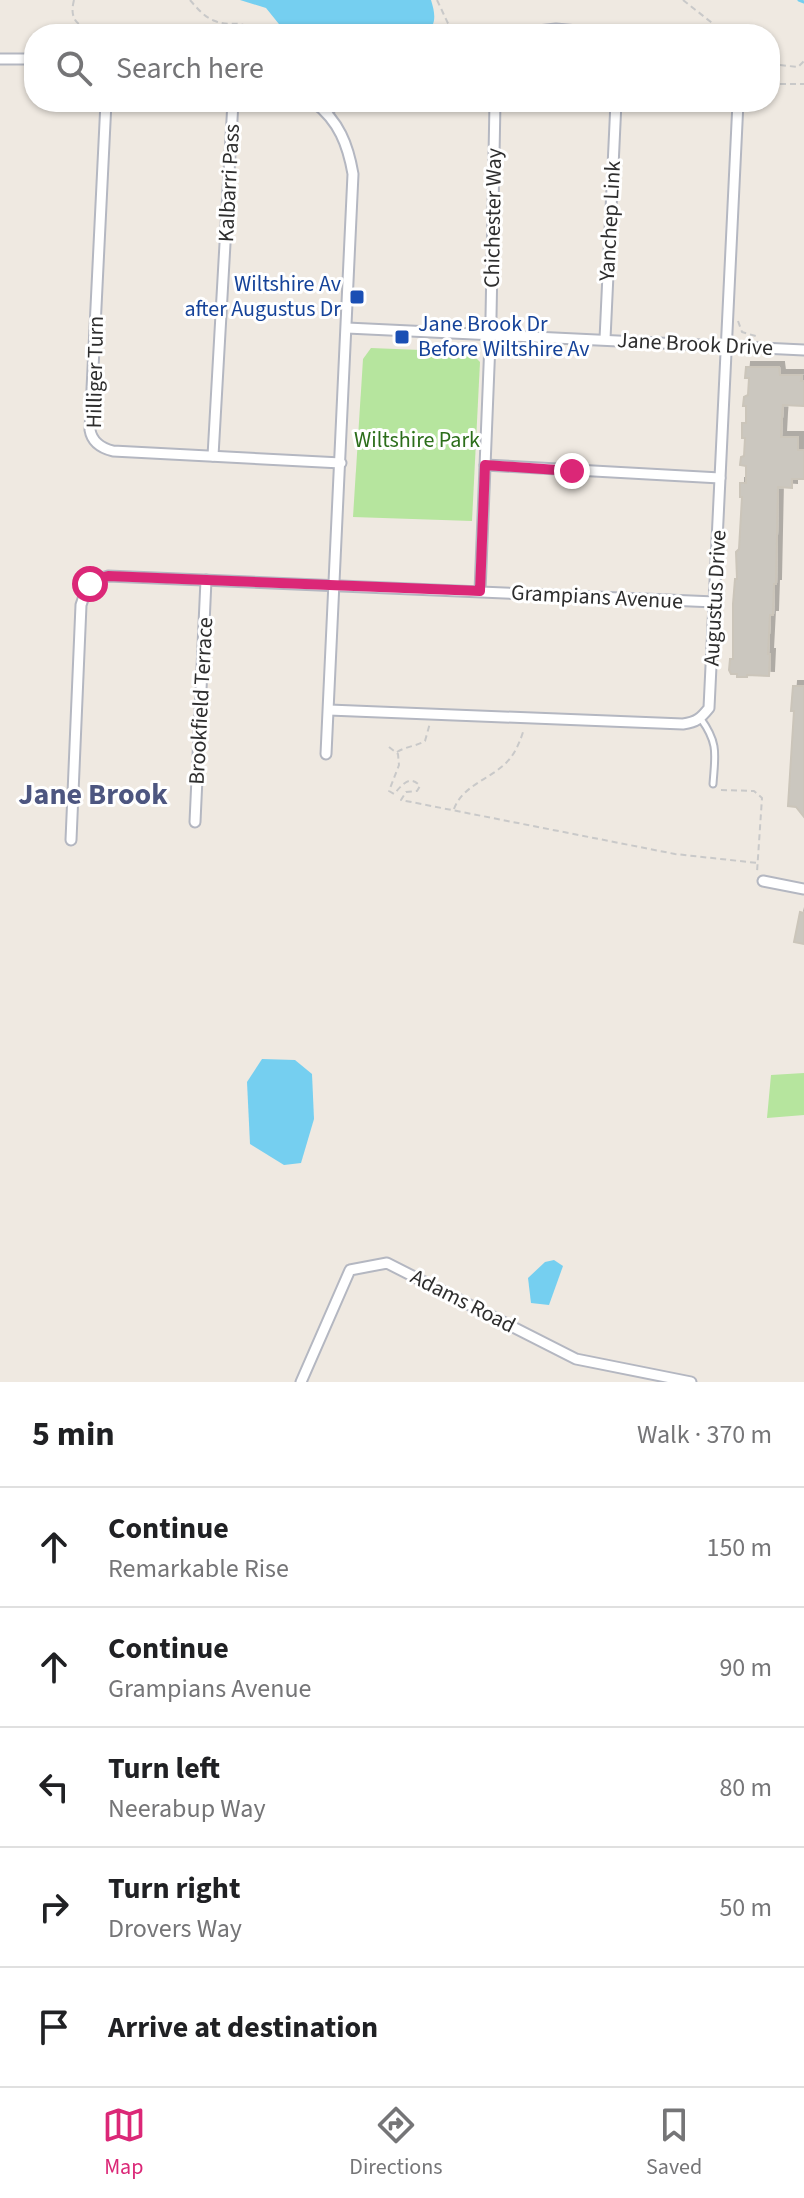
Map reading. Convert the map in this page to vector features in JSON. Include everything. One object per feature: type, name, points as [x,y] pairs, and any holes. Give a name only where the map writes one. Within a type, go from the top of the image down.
[{"type":"street","points":[[0,59],[24,59]]},
{"type":"street","name":"Hilliger Turn","points":[[106,112],[90,434],[101,447],[113,451],[341,463]]},
{"type":"street","name":"Kalbarri Pass","points":[[213,456],[232,112]]},
{"type":"street","points":[[326,754],[353,174],[345,140],[327,112]]},
{"type":"street","name":"Chichester Way","points":[[480,591],[491,334],[495,112]]},
{"type":"street","name":"Yanchep Link","points":[[605,339],[616,112]]},
{"type":"street","name":"Augustus Drive","points":[[701,719],[709,708],[710,700],[738,112]]},
{"type":"street","name":"Jane Brook Drive","points":[[347,328],[804,350]]},
{"type":"street","points":[[485,465],[720,478]]},
{"type":"street","name":"Grampians Avenue","points":[[71,840],[81,605],[90,584],[97,579],[108,576],[715,602]]},
{"type":"street","name":"Brookfield Terrace","points":[[195,822],[206,580]]},
{"type":"street","points":[[329,710],[683,724],[701,719]]},
{"type":"street","points":[[760,877],[804,889]]},
{"type":"street","name":"Adams Road","points":[[301,1382],[350,1270],[387,1263],[576,1359],[691,1382]]},
{"type":"lane","points":[[701,719],[712,734],[715,749],[714,786]]},
{"type":"path","points":[[74,0],[71,11],[78,24]]},
{"type":"path","points":[[190,0],[217,23],[242,24]]},
{"type":"path","points":[[437,0],[448,24]]},
{"type":"path","points":[[683,0],[713,24]]},
{"type":"path","points":[[780,65],[798,67],[804,61]]},
{"type":"path","points":[[780,84],[804,84]]},
{"type":"path","points":[[738,319],[742,332],[768,339]]},
{"type":"path","points":[[396,752],[425,741],[430,723]]},
{"type":"path","points":[[454,810],[461,797],[505,764],[520,742],[524,723]]},
{"type":"path","points":[[389,747],[396,752],[399,765],[390,788],[391,794],[404,783],[415,781],[420,786],[406,792],[401,800],[675,854],[758,863]]},
{"type":"path","points":[[714,786],[754,791],[762,798],[760,877]]},
{"type":"green space","name":"Wiltshire Park","points":[[371,348],[470,352],[480,362],[472,521],[353,517],[363,359]]},
{"type":"green space","points":[[804,1073],[804,1115],[767,1118],[771,1075]]},
{"type":"water","points":[[240,0],[431,0],[434,18],[432,24],[279,24],[266,8]]},
{"type":"water","points":[[262,1059],[295,1060],[312,1074],[314,1119],[301,1163],[284,1165],[250,1144],[247,1082]]},
{"type":"water","points":[[554,1260],[563,1266],[549,1305],[531,1303],[528,1278],[545,1262]]},
{"type":"building","points":[[746,367],[779,367],[780,375],[802,375],[804,406],[783,405],[781,437],[798,437],[798,450],[804,450],[804,479],[792,479],[792,488],[778,487],[776,584],[773,615],[770,615],[769,676],[737,677],[729,670],[730,659],[733,659],[733,604],[742,497],[740,483],[746,483],[746,466],[740,465],[745,438],[742,438],[742,423],[746,423],[744,397],[748,395]]},
{"type":"building","points":[[793,686],[804,686],[804,817],[796,807],[788,806]]},
{"type":"building","points":[[800,912],[804,913],[804,944],[794,942]]},
{"type":"waterway","name":"Jane Brook","points":[[799,0],[804,2]]},
{"type":"place","name":"Wiltshire Av after Augustus Dr","points":[[357,297]]},
{"type":"place","name":"Jane Brook Dr Before Wiltshire Av","points":[[402,337]]},
{"type":"district","name":"Jane Brook","points":[[93,794]]},
{"type":"route","points":[[90,584],[108,576],[480,591],[485,465],[572,471]]}]
